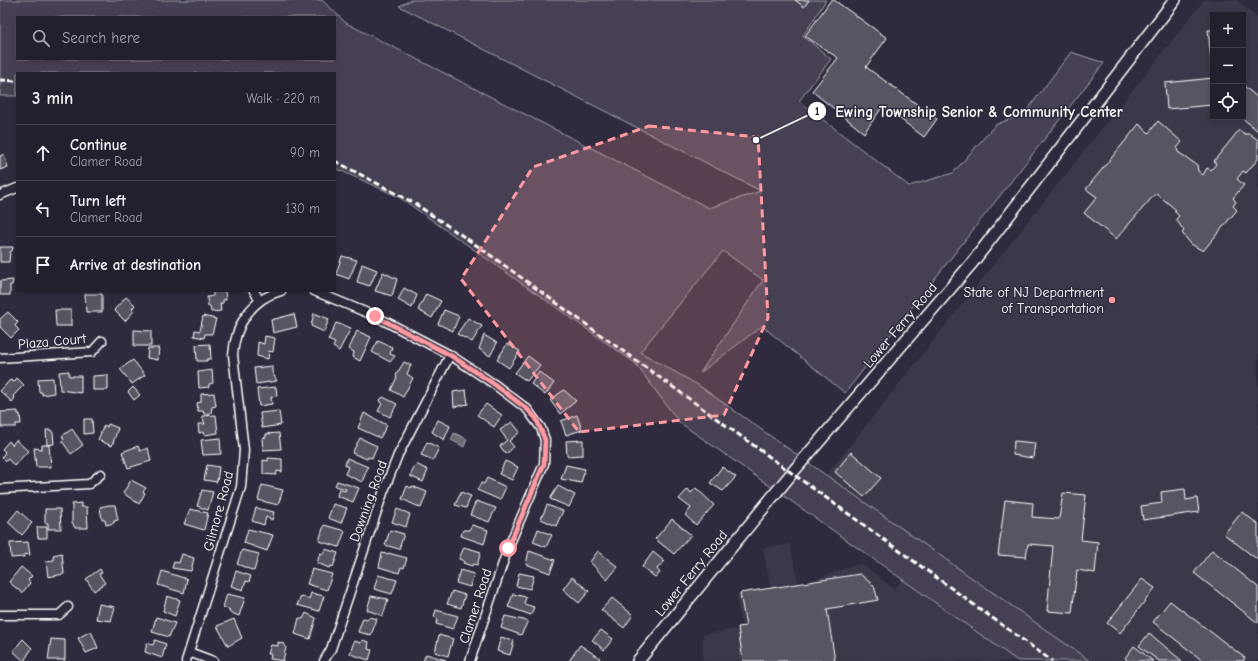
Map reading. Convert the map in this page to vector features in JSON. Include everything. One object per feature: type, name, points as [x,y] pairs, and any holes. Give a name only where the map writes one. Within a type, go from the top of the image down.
[{"type":"street","name":"Lower Ferry Road","points":[[638,661],[792,473],[972,263],[1170,1]]},
{"type":"street","points":[[0,195],[16,188]]},
{"type":"street","points":[[255,292],[260,301],[279,292]]},
{"type":"street","name":"Clamer Road","points":[[316,292],[375,316],[450,355],[494,384],[527,409],[538,423],[545,440],[544,464],[508,548],[470,661]]},
{"type":"street","name":"Gilmore Road","points":[[186,661],[241,487],[244,450],[233,355],[234,342],[243,319],[260,301]]},
{"type":"street","name":"Plaza Court","points":[[0,358],[92,352],[102,342]]},
{"type":"street","name":"Downing Road","points":[[324,661],[331,649],[383,493],[398,454],[450,355]]},
{"type":"street","points":[[0,489],[89,484],[101,474]]},
{"type":"street","points":[[0,615],[59,615],[68,607]]},
{"type":"street","points":[[189,652],[213,661]]},
{"type":"highlighted area","points":[[649,126],[758,137],[768,318],[724,415],[579,432],[461,279],[533,167]]},
{"type":"shaded area","points":[[0,0],[322,0],[346,23],[709,208],[761,191],[399,6],[411,0],[826,0],[803,36],[831,59],[799,101],[909,186],[953,173],[995,125],[1025,113],[1071,52],[1104,63],[845,393],[762,326],[700,373],[763,280],[723,251],[640,352],[698,385],[1090,661],[1018,661],[679,422],[635,363],[399,197],[336,168],[336,72],[16,72],[16,96],[0,96]]},
{"type":"shaded area","name":"State of NJ Department of Transportation","points":[[1204,0],[1236,0],[1258,18],[1258,661],[1069,661],[821,482]]},
{"type":"shaded area","points":[[454,433],[467,439],[464,447],[451,440]]},
{"type":"shaded area","points":[[790,544],[799,585],[861,563],[894,589],[903,579],[1018,661],[703,661],[703,635],[742,628],[736,595],[771,589],[763,548]]},
{"type":"building","points":[[795,0],[809,0],[804,7]]},
{"type":"building","points":[[831,0],[834,0],[887,38],[866,67],[937,119],[924,137],[883,106],[864,133],[812,91],[838,58],[805,36]]},
{"type":"building","points":[[1208,30],[1210,30],[1210,49]]},
{"type":"building","points":[[1210,78],[1210,105],[1167,109],[1165,83]]},
{"type":"building","points":[[1246,88],[1258,98],[1258,131],[1245,120],[1246,120]]},
{"type":"building","points":[[1158,121],[1182,142],[1177,148],[1178,152],[1197,165],[1198,171],[1203,175],[1207,168],[1211,170],[1216,164],[1214,161],[1239,130],[1245,134],[1250,134],[1258,140],[1258,159],[1246,173],[1243,171],[1237,179],[1244,185],[1233,198],[1236,202],[1233,206],[1237,210],[1203,251],[1191,244],[1182,233],[1184,231],[1176,219],[1179,216],[1174,211],[1176,210],[1156,193],[1116,239],[1084,213],[1097,197],[1086,189],[1139,124],[1149,133]]},
{"type":"building","points":[[4,154],[8,167],[0,170],[0,156]]},
{"type":"building","points":[[0,247],[13,247],[12,251],[10,252],[9,262],[0,262]]},
{"type":"building","points":[[342,256],[357,260],[349,279],[336,274]]},
{"type":"building","points":[[362,264],[377,270],[370,286],[357,282]]},
{"type":"building","points":[[383,272],[397,279],[392,296],[375,291]]},
{"type":"building","points":[[13,280],[12,285],[10,285],[10,295],[0,295],[0,281]]},
{"type":"building","points":[[404,288],[417,295],[412,308],[398,300]]},
{"type":"building","points":[[213,292],[225,292],[226,300],[223,300],[223,303],[220,304],[221,311],[211,312],[210,306],[208,306],[207,297],[213,296]]},
{"type":"building","points":[[85,294],[102,294],[102,312],[86,312]]},
{"type":"building","points":[[426,294],[441,301],[432,318],[418,310]]},
{"type":"building","points":[[126,297],[135,305],[132,309],[134,311],[125,321],[114,310]]},
{"type":"building","points":[[55,310],[71,310],[71,326],[56,326]]},
{"type":"building","points":[[444,310],[459,316],[453,331],[438,324]]},
{"type":"building","points":[[8,312],[18,322],[15,326],[19,330],[11,338],[0,327],[0,319]]},
{"type":"building","points":[[314,313],[329,319],[324,332],[311,326]]},
{"type":"building","points":[[294,314],[297,327],[273,333],[271,320]]},
{"type":"building","points":[[203,316],[216,319],[212,334],[205,334],[204,338],[194,336],[195,330],[200,331]]},
{"type":"building","points":[[468,318],[482,326],[472,342],[457,334]]},
{"type":"building","points":[[336,323],[351,328],[339,351],[333,347],[335,343],[328,340]]},
{"type":"building","points":[[134,330],[151,331],[151,346],[134,346]]},
{"type":"building","points":[[357,331],[371,337],[360,361],[353,357],[354,352],[349,349]]},
{"type":"building","points":[[484,335],[497,343],[490,356],[479,349]]},
{"type":"building","points":[[265,336],[275,338],[273,352],[269,351],[268,359],[257,356],[258,342],[264,344]]},
{"type":"building","points":[[378,341],[392,347],[390,354],[395,356],[390,362],[372,352]]},
{"type":"building","points":[[210,344],[211,359],[207,359],[207,361],[197,361],[196,345]]},
{"type":"building","points":[[507,344],[520,351],[509,368],[497,360]]},
{"type":"building","points":[[148,348],[159,348],[158,360],[147,358]]},
{"type":"building","points":[[528,356],[540,365],[527,381],[515,373]]},
{"type":"building","points":[[133,360],[145,375],[132,384],[120,369]]},
{"type":"building","points":[[404,362],[411,365],[407,374],[413,378],[403,397],[391,390],[397,377],[396,375]]},
{"type":"building","points":[[272,366],[272,372],[277,381],[256,384],[254,368]]},
{"type":"building","points":[[212,370],[213,383],[209,384],[209,387],[199,388],[198,372]]},
{"type":"building","points":[[69,371],[69,376],[81,376],[81,393],[60,390],[59,372]]},
{"type":"building","points":[[539,372],[554,383],[545,395],[531,384]]},
{"type":"building","points":[[108,375],[108,390],[93,390],[93,376]]},
{"type":"building","points":[[17,378],[24,385],[13,396],[15,398],[12,402],[0,391],[10,380],[14,382]]},
{"type":"building","points":[[53,378],[54,393],[42,395],[42,392],[39,392],[38,379]]},
{"type":"building","points":[[133,387],[140,395],[134,400],[128,392]]},
{"type":"building","points":[[276,387],[277,396],[271,397],[272,404],[259,406],[257,389]]},
{"type":"building","points":[[466,390],[468,404],[454,407],[453,392]]},
{"type":"building","points":[[564,390],[576,401],[560,414],[550,400]]},
{"type":"building","points":[[214,393],[216,406],[212,407],[211,413],[204,414],[203,411],[198,411],[197,403],[201,402],[201,394]]},
{"type":"building","points":[[383,397],[397,404],[390,417],[378,411],[382,404],[379,401]]},
{"type":"building","points":[[486,404],[502,415],[494,427],[477,415]]},
{"type":"building","points":[[18,411],[18,414],[20,414],[21,424],[16,424],[16,427],[1,427],[1,412]]},
{"type":"building","points":[[279,411],[281,425],[262,428],[260,413]]},
{"type":"building","points":[[364,413],[387,425],[380,438],[358,428]]},
{"type":"building","points":[[216,415],[218,433],[204,435],[203,432],[199,433],[198,424],[205,424],[202,416]]},
{"type":"building","points":[[577,415],[582,430],[566,435],[561,421]]},
{"type":"building","points":[[84,419],[92,419],[93,433],[84,434]]},
{"type":"building","points":[[438,420],[450,426],[444,440],[432,432]]},
{"type":"building","points":[[512,422],[520,432],[509,441],[514,447],[506,454],[500,446],[507,440],[500,430]]},
{"type":"building","points":[[108,424],[118,428],[112,446],[98,440],[104,425],[107,427]]},
{"type":"building","points":[[72,429],[83,445],[71,454],[62,441],[64,439],[62,436]]},
{"type":"building","points":[[46,430],[51,430],[53,433],[54,444],[47,445]]},
{"type":"building","points":[[279,433],[281,449],[263,450],[262,438],[266,437],[266,434]]},
{"type":"building","points":[[220,438],[221,454],[203,455],[201,440]]},
{"type":"building","points":[[360,438],[377,446],[372,458],[368,457],[367,459],[352,453]]},
{"type":"building","points":[[16,440],[28,451],[14,466],[8,459],[6,461],[2,457],[5,452],[2,449],[9,441],[12,445]]},
{"type":"building","points":[[583,440],[583,455],[567,456],[566,441]]},
{"type":"building","points":[[1014,441],[1035,443],[1033,458],[1013,455]]},
{"type":"building","points":[[427,442],[439,448],[433,460],[421,455]]},
{"type":"building","points":[[42,445],[49,445],[51,467],[36,467],[34,448],[42,449]]},
{"type":"building","points":[[138,446],[140,451],[148,448],[151,461],[128,468],[122,452]]},
{"type":"building","points":[[851,452],[881,478],[864,497],[835,472]]},
{"type":"building","points":[[268,458],[282,459],[282,472],[277,471],[276,475],[263,474],[263,460],[268,461]]},
{"type":"building","points":[[347,458],[368,467],[362,482],[345,474],[348,467],[345,465]]},
{"type":"building","points":[[505,461],[518,467],[512,480],[499,474]]},
{"type":"building","points":[[416,464],[428,470],[423,482],[410,476]]},
{"type":"building","points":[[207,465],[219,467],[217,482],[204,480]]},
{"type":"building","points":[[566,465],[585,469],[581,483],[561,479]]},
{"type":"building","points":[[722,467],[736,477],[723,491],[710,483]]},
{"type":"building","points":[[487,478],[506,487],[500,500],[477,490],[481,483],[484,484]]},
{"type":"building","points":[[131,480],[146,488],[139,504],[123,493]]},
{"type":"building","points":[[337,481],[359,488],[353,502],[337,496],[339,489],[345,491],[346,489],[335,486]]},
{"type":"building","points":[[262,485],[283,490],[278,505],[258,500]]},
{"type":"building","points":[[407,486],[411,488],[412,486],[427,492],[421,508],[402,499]]},
{"type":"building","points":[[558,486],[575,495],[569,507],[550,499]]},
{"type":"building","points":[[696,488],[714,505],[696,525],[685,515],[691,508],[679,499],[688,489],[691,493]]},
{"type":"building","points":[[1185,489],[1186,500],[1197,498],[1199,512],[1143,520],[1141,506],[1162,503],[1161,492]]},
{"type":"building","points":[[202,490],[213,492],[208,510],[197,506]]},
{"type":"building","points":[[461,492],[471,496],[466,508],[455,505]]},
{"type":"building","points":[[1063,493],[1086,495],[1081,540],[1098,542],[1095,573],[1077,570],[1072,613],[1047,611],[1053,546],[1028,544],[1026,557],[998,555],[1005,500],[1033,503],[1032,517],[1059,519]]},
{"type":"building","points":[[476,501],[496,508],[489,522],[470,515]]},
{"type":"building","points":[[81,503],[81,507],[87,507],[88,528],[75,528],[72,522],[72,504]]},
{"type":"building","points":[[333,504],[347,508],[341,523],[328,518]]},
{"type":"building","points":[[115,505],[118,520],[114,521],[114,523],[106,525],[105,520],[102,520],[100,507]]},
{"type":"building","points":[[547,505],[563,511],[556,526],[541,519]]},
{"type":"building","points":[[256,508],[274,512],[272,520],[266,517],[264,525],[252,521]]},
{"type":"building","points":[[45,509],[60,509],[61,529],[48,529],[48,523],[45,523]]},
{"type":"building","points":[[190,509],[208,513],[204,530],[184,524]]},
{"type":"building","points":[[397,509],[410,514],[406,527],[392,522]]},
{"type":"building","points":[[18,510],[32,523],[22,535],[8,522]]},
{"type":"building","points":[[1242,512],[1258,524],[1258,560],[1224,534]]},
{"type":"building","points":[[672,519],[691,535],[674,554],[655,539]]},
{"type":"building","points":[[324,525],[345,531],[339,547],[319,541]]},
{"type":"building","points":[[472,525],[488,530],[484,544],[461,536],[463,530],[469,530]]},
{"type":"building","points":[[37,527],[47,527],[47,538],[38,538]]},
{"type":"building","points":[[248,529],[273,535],[267,551],[244,543]]},
{"type":"building","points":[[538,529],[552,535],[546,547],[533,542]]},
{"type":"building","points":[[390,530],[404,534],[399,549],[385,545]]},
{"type":"building","points":[[28,542],[30,555],[24,554],[24,557],[11,558],[10,543]]},
{"type":"building","points":[[464,547],[481,552],[477,565],[473,564],[472,566],[463,563],[464,561],[459,559]]},
{"type":"building","points":[[325,549],[338,553],[333,567],[330,566],[329,568],[317,563],[320,553],[323,554]]},
{"type":"building","points":[[242,550],[259,554],[254,571],[237,564]]},
{"type":"building","points":[[1212,550],[1258,587],[1258,623],[1194,573]]},
{"type":"building","points":[[529,551],[555,560],[550,573],[526,564]]},
{"type":"building","points":[[598,551],[618,567],[607,580],[590,562]]},
{"type":"building","points":[[653,552],[664,561],[657,569],[660,573],[655,577],[642,567]]},
{"type":"building","points":[[62,553],[64,574],[48,577],[46,561],[54,560],[53,555]]},
{"type":"building","points":[[382,553],[407,558],[404,568],[401,567],[399,573],[379,567]]},
{"type":"building","points":[[182,554],[194,558],[191,571],[172,568],[174,562],[179,563]]},
{"type":"building","points":[[21,567],[32,576],[28,580],[30,583],[22,593],[9,582]]},
{"type":"building","points":[[100,569],[102,573],[99,574],[105,583],[94,591],[86,579]]},
{"type":"building","points":[[312,569],[332,574],[327,590],[307,584]]},
{"type":"building","points":[[460,570],[474,574],[470,587],[456,583]]},
{"type":"building","points":[[162,571],[187,579],[184,593],[158,585]]},
{"type":"building","points":[[236,571],[251,576],[249,582],[246,581],[243,590],[231,586]]},
{"type":"building","points":[[519,573],[534,576],[530,589],[516,586]]},
{"type":"building","points":[[860,574],[874,586],[878,600],[827,609],[835,661],[743,661],[738,627],[746,626],[740,593]]},
{"type":"building","points":[[378,575],[397,580],[392,594],[374,589]]},
{"type":"building","points":[[572,577],[589,591],[579,603],[563,589]]},
{"type":"building","points":[[1142,579],[1155,588],[1120,633],[1107,623]]},
{"type":"building","points":[[452,591],[465,595],[461,608],[447,604]]},
{"type":"building","points":[[311,593],[324,596],[319,611],[297,605],[301,596],[309,599]]},
{"type":"building","points":[[227,594],[245,598],[239,616],[229,612],[230,610],[223,607]]},
{"type":"building","points":[[513,594],[526,597],[524,604],[534,607],[531,615],[508,607]]},
{"type":"building","points":[[167,596],[180,600],[175,616],[163,611]]},
{"type":"building","points":[[371,596],[388,599],[383,616],[367,610]]},
{"type":"building","points":[[612,598],[633,615],[624,628],[601,610]]},
{"type":"building","points":[[1170,601],[1245,658],[1243,661],[1203,661],[1153,622]]},
{"type":"building","points":[[99,604],[115,607],[111,621],[96,619]]},
{"type":"building","points":[[436,610],[458,616],[453,629],[436,624],[438,619],[434,617]]},
{"type":"building","points":[[306,613],[316,618],[310,639],[295,634],[299,618],[303,619]]},
{"type":"building","points":[[505,616],[528,621],[521,635],[501,628]]},
{"type":"building","points":[[156,617],[175,623],[169,637],[152,632]]},
{"type":"building","points":[[369,617],[377,619],[371,635],[358,632],[363,618],[367,619]]},
{"type":"building","points":[[234,619],[242,638],[228,646],[217,626]]},
{"type":"building","points":[[601,630],[613,639],[604,650],[592,640]]},
{"type":"building","points":[[91,631],[98,648],[86,653],[78,638]]},
{"type":"building","points":[[1149,633],[1182,661],[1159,661],[1139,646]]},
{"type":"building","points":[[439,635],[453,639],[448,656],[435,652]]},
{"type":"building","points":[[501,637],[514,641],[510,655],[497,651]]},
{"type":"building","points":[[23,639],[32,648],[24,661],[13,651]]},
{"type":"building","points":[[51,639],[65,640],[65,660],[48,660]]},
{"type":"building","points":[[155,640],[166,644],[162,658],[145,652],[147,643],[153,645]]},
{"type":"building","points":[[362,640],[369,642],[368,649],[372,650],[369,660],[350,654],[354,641],[361,643]]},
{"type":"building","points":[[278,642],[284,644],[286,647],[283,661],[270,659],[271,654],[268,654],[271,645],[278,646]]},
{"type":"building","points":[[580,645],[600,658],[597,661],[569,661]]},
{"type":"building","points":[[1134,646],[1153,661],[1128,661],[1125,658]]},
{"type":"building","points":[[426,654],[446,660],[423,661]]},
{"type":"railway","points":[[0,80],[16,81]]},
{"type":"railway","points":[[336,162],[414,203],[479,247],[1052,661]]},
{"type":"place","name":"Ewing Township Senior & Community Center","points":[[756,140]]},
{"type":"place","name":"State of NJ Department of Transportation","points":[[1112,300]]},
{"type":"route","points":[[375,316],[415,335],[450,355],[494,384],[527,409],[536,418],[545,440],[546,452],[544,464],[519,518],[508,548]]}]
